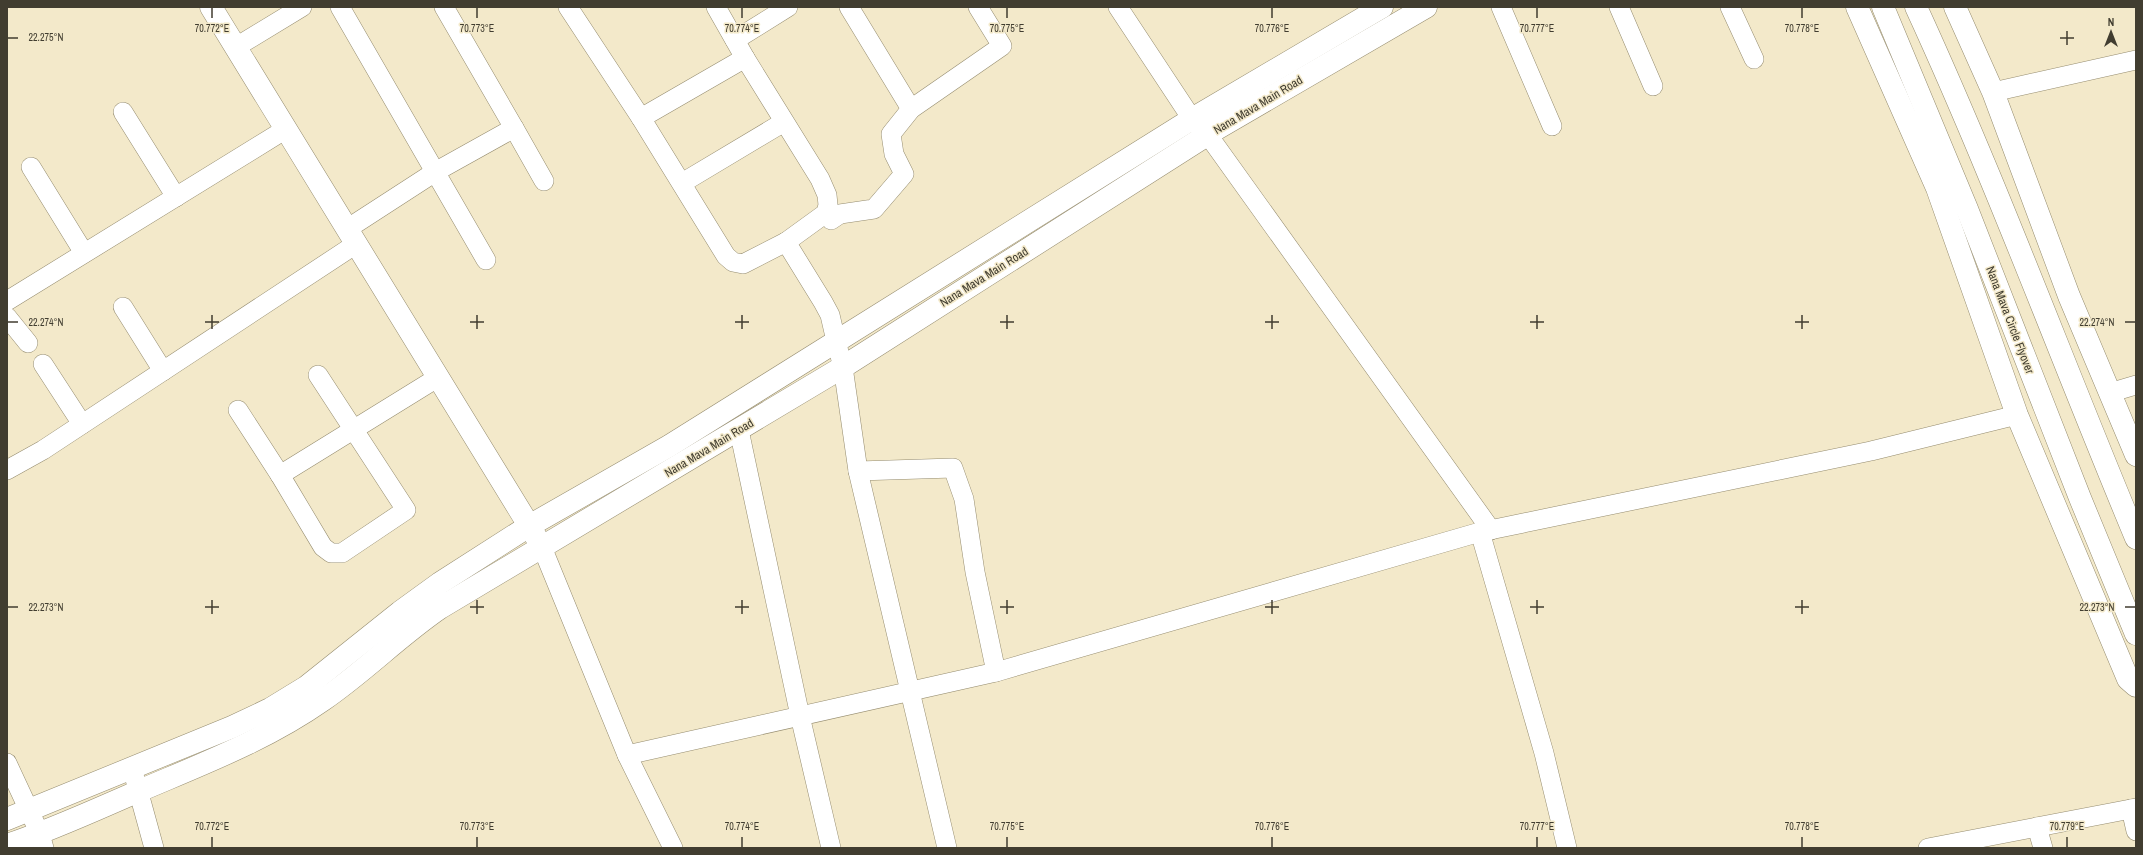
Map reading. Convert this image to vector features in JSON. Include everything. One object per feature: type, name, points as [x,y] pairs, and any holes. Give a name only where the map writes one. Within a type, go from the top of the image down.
[{"type":"main road","points":[[211,7],[437,378],[542,547]]},
{"type":"main road","name":"Nana Mava Main Road","points":[[7,819],[270,709],[306,687],[400,612],[440,583],[529,526],[669,446],[1044,213],[1192,119],[1382,7]]},
{"type":"main road","name":"Nana Mava Main Road","points":[[7,845],[42,841],[138,791],[247,745],[292,720],[324,700],[422,620],[843,367],[1208,135],[1426,7]]},
{"type":"main road","points":[[1857,7],[1937,188],[2017,415],[2128,679],[2136,686]]},
{"type":"main road","name":"Nana Mava Circle Flyover","points":[[1883,7],[1967,209],[2080,498],[2136,634]]},
{"type":"main road","points":[[1916,7],[1959,100],[2136,538]]},
{"type":"main road","points":[[1955,7],[1993,92],[2069,296],[2136,455]]},
{"type":"street","points":[[236,47],[302,7]]},
{"type":"street","points":[[340,7],[486,260]]},
{"type":"street","points":[[444,7],[544,181]]},
{"type":"street","points":[[568,7],[641,118],[726,256],[733,262],[743,264],[786,242],[826,213],[828,195],[820,179],[745,58],[716,7]]},
{"type":"street","points":[[735,40],[788,7]]},
{"type":"street","points":[[849,7],[912,109]]},
{"type":"street","points":[[831,220],[840,214],[874,209],[904,174],[894,154],[891,134],[912,109],[1002,46],[978,7]]},
{"type":"street","points":[[1118,7],[1192,119],[1208,135],[1486,531],[1544,753],[1567,848]]},
{"type":"street","points":[[1500,7],[1552,126]]},
{"type":"street","points":[[1619,7],[1653,86]]},
{"type":"street","points":[[1730,7],[1754,59]]},
{"type":"street","points":[[641,118],[745,58]]},
{"type":"street","points":[[1993,92],[2136,60]]},
{"type":"street","points":[[123,112],[176,197]]},
{"type":"street","points":[[682,183],[784,122]]},
{"type":"street","points":[[7,470],[82,424],[163,371],[351,236],[436,172],[514,128]]},
{"type":"street","points":[[7,301],[286,129]]},
{"type":"street","points":[[31,167],[84,253]]},
{"type":"street","points":[[786,242],[824,302],[830,315],[843,367],[858,471],[947,848]]},
{"type":"street","points":[[123,308],[163,371]]},
{"type":"street","points":[[7,317],[28,343]]},
{"type":"street","points":[[44,364],[82,424]]},
{"type":"street","points":[[238,410],[280,475],[323,547],[331,553],[342,553],[406,510],[318,375]]},
{"type":"street","points":[[280,475],[437,378]]},
{"type":"street","points":[[2109,393],[2136,386]]},
{"type":"street","points":[[627,755],[996,672],[1486,531],[1871,451],[2017,415]]},
{"type":"street","points":[[740,430],[800,716],[831,848]]},
{"type":"street","points":[[858,471],[952,468],[964,499],[975,572],[996,672]]},
{"type":"street","points":[[542,547],[627,755],[673,848]]},
{"type":"street","points":[[7,762],[42,841]]},
{"type":"street","points":[[132,768],[154,848]]},
{"type":"street","points":[[1928,848],[2134,808],[2136,831]]},
{"type":"street","points":[[2037,827],[2042,848]]}]
